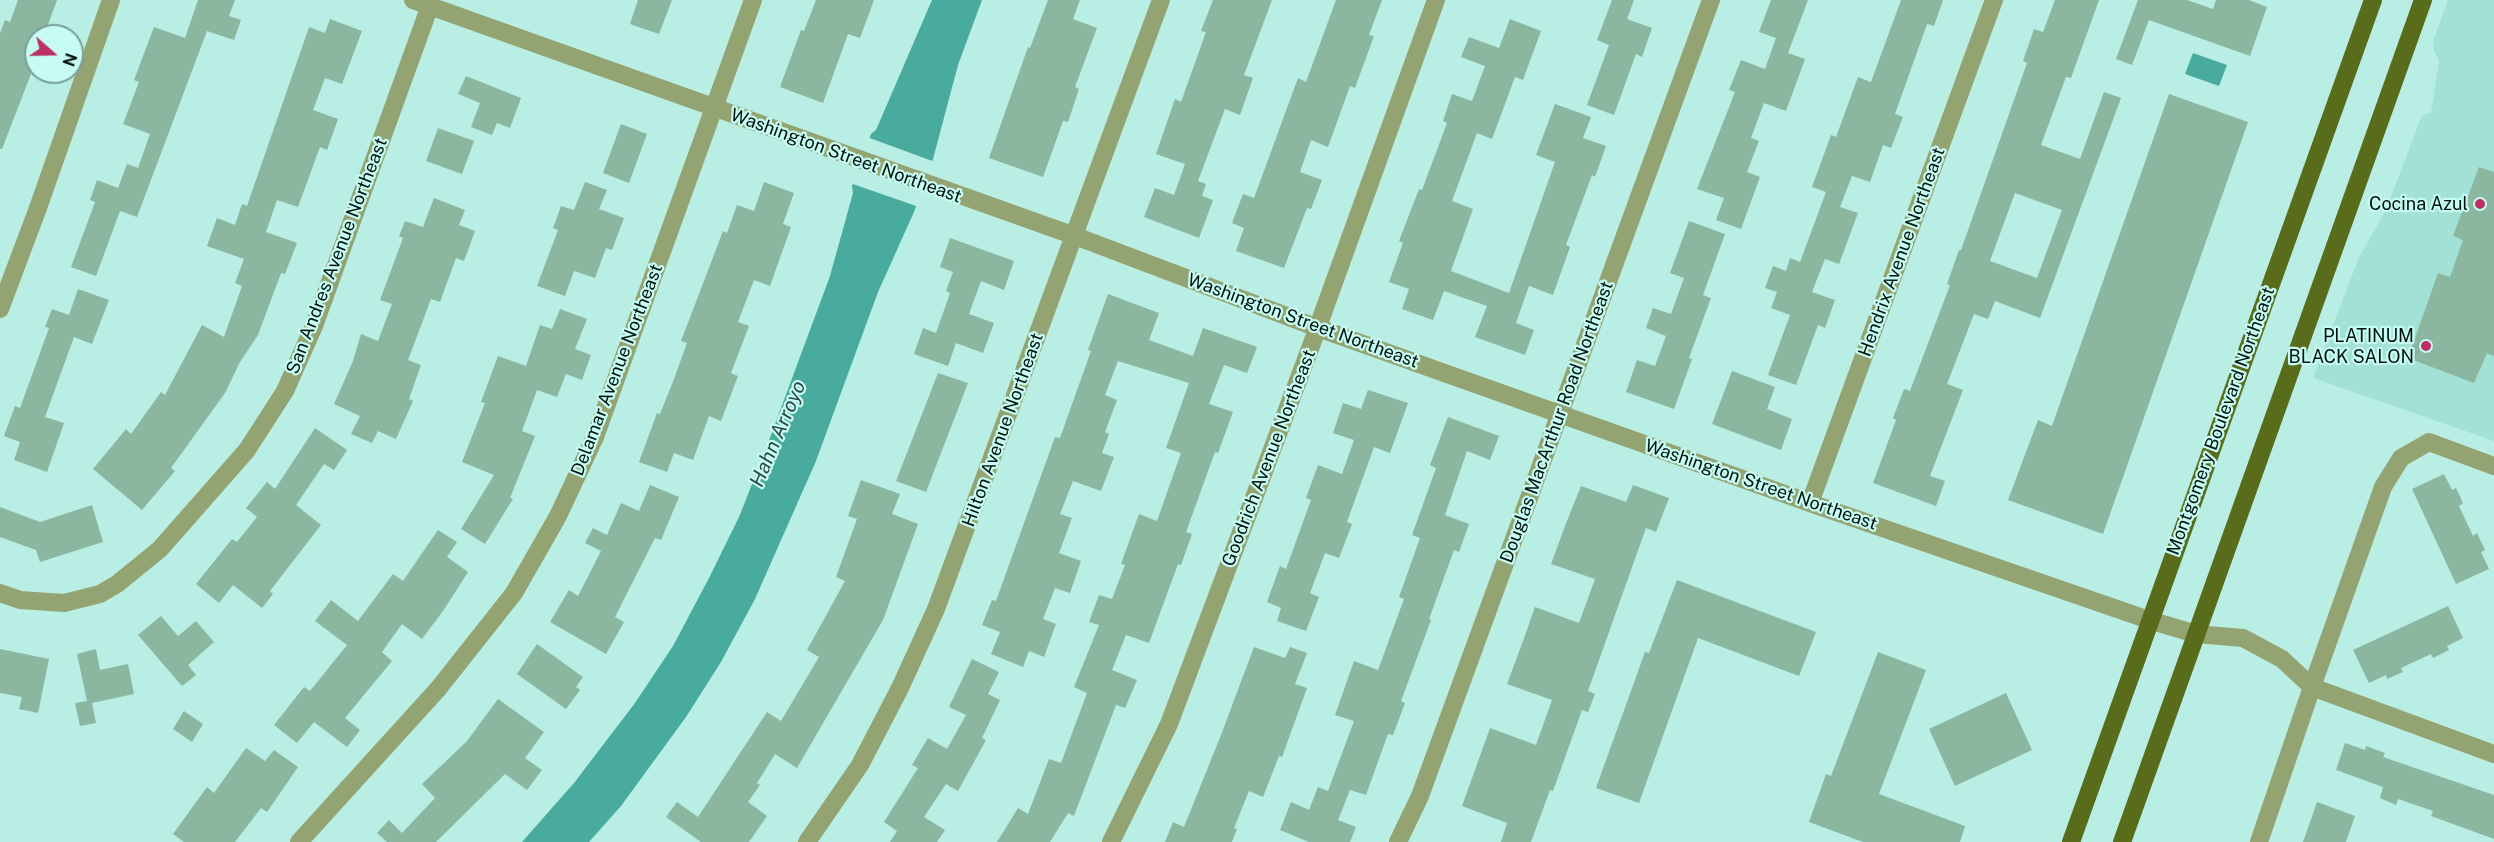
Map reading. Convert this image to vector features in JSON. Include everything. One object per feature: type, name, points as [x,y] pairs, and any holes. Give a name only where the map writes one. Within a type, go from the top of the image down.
[{"type":"main road","name":"Montgomery Boulevard Northeast","points":[[2071,842],[2373,0]]},
{"type":"main road","points":[[2122,842],[2423,0]]},
{"type":"street","points":[[0,309],[111,0]]},
{"type":"street","name":"Delamar Avenue Northeast","points":[[299,842],[438,689],[514,593],[558,516],[595,437],[753,0]]},
{"type":"street","name":"Hilton Avenue Northeast","points":[[807,842],[860,765],[900,688],[936,609],[1076,237],[1161,0]]},
{"type":"street","name":"Goodrich Avenue Northeast","points":[[1112,842],[1169,724],[1318,328],[1436,0]]},
{"type":"street","name":"Douglas MacArthur Road Northeast","points":[[1398,842],[1420,796],[1711,0]]},
{"type":"street","name":"Hendrix Avenue Northeast","points":[[1810,503],[1994,0]]},
{"type":"street","name":"Washington Street Northeast","points":[[425,2],[714,109],[1076,237],[1318,328],[1810,503],[2149,620],[2196,633],[2243,638],[2282,659],[2312,687]]},
{"type":"street","name":"San Andres Avenue Northeast","points":[[0,593],[20,600],[64,603],[100,594],[117,584],[160,549],[247,450],[285,391],[314,326],[425,2]]},
{"type":"street","points":[[2259,842],[2383,487],[2401,458],[2429,442],[2494,466]]},
{"type":"street","points":[[2312,687],[2494,754]]},
{"type":"shaded area","points":[[2448,0],[2494,0],[2494,441],[2313,378],[2359,257],[2386,210],[2420,120],[2425,114],[2431,113],[2439,61],[2434,51],[2433,41]]},
{"type":"water","name":"Hahn Arroyo","points":[[932,0],[982,0],[958,65],[933,159],[914,212],[878,292],[816,461],[755,599],[721,662],[686,717],[621,806],[589,842],[522,842],[574,783],[635,703],[673,646],[739,517],[830,276],[853,193],[852,186],[871,134],[876,130]]},
{"type":"water","points":[[2193,53],[2227,65],[2219,86],[2185,74]]},
{"type":"pier","points":[[867,137],[935,162],[919,207],[850,183]]},
{"type":"building","points":[[18,0],[57,0],[48,24],[24,24],[24,84],[27,84],[2,149],[0,149],[0,33],[5,20],[10,22]]},
{"type":"building","points":[[198,0],[235,0],[229,16],[241,20],[234,40],[207,31],[137,217],[120,211],[96,276],[71,267],[95,202],[90,200],[97,180],[118,188],[127,164],[138,168],[150,134],[123,124],[139,82],[134,80],[154,27],[185,38]]},
{"type":"building","points":[[638,0],[672,0],[659,34],[630,24]]},
{"type":"building","points":[[816,0],[874,0],[860,38],[848,34],[823,103],[780,87],[801,30],[804,31]]},
{"type":"building","points":[[1048,0],[1080,0],[1073,19],[1097,28],[1075,87],[1079,89],[1068,122],[1063,121],[1043,177],[989,158],[1028,47],[1030,48]]},
{"type":"building","points":[[1213,0],[1272,0],[1244,75],[1253,78],[1240,115],[1225,109],[1198,181],[1206,184],[1202,196],[1213,200],[1199,238],[1144,217],[1155,188],[1174,195],[1185,164],[1156,154],[1175,99],[1181,102],[1206,32],[1201,31]]},
{"type":"building","points":[[1336,0],[1382,0],[1369,35],[1374,36],[1355,88],[1350,86],[1328,147],[1311,140],[1300,172],[1322,180],[1311,209],[1307,208],[1284,268],[1236,251],[1244,228],[1232,223],[1243,194],[1254,198],[1298,78],[1306,82]]},
{"type":"building","points":[[1612,0],[1634,0],[1627,19],[1652,28],[1642,57],[1636,54],[1614,115],[1587,105],[1609,45],[1597,40]]},
{"type":"building","points":[[1771,0],[1808,0],[1788,53],[1805,59],[1786,111],[1764,103],[1751,138],[1759,141],[1747,172],[1760,177],[1741,229],[1716,220],[1724,198],[1697,189],[1735,92],[1729,90],[1741,60],[1765,69],[1776,38],[1759,32]]},
{"type":"building","points":[[1901,0],[1943,0],[1934,26],[1927,24],[1895,114],[1903,117],[1891,148],[1883,145],[1870,182],[1852,176],[1840,207],[1858,213],[1839,264],[1825,259],[1812,292],[1835,300],[1825,328],[1818,325],[1796,385],[1768,375],[1790,315],[1771,308],[1777,292],[1765,288],[1773,266],[1786,271],[1790,258],[1800,262],[1826,192],[1812,187],[1831,135],[1836,137],[1858,77],[1871,82]]},
{"type":"building","points":[[2055,0],[2099,0],[2071,78],[2066,77],[2041,145],[2080,159],[2104,92],[2121,98],[2040,318],[1995,301],[1988,319],[1974,314],[1947,384],[1963,390],[1930,476],[1945,481],[1936,506],[1873,483],[1896,420],[1893,418],[1904,389],[1910,391],[1950,285],[1947,284],[2027,63],[2023,61],[2034,29],[2043,32]],"holes":[[[2015,193],[2062,210],[2037,278],[1990,261]]]},
{"type":"building","points":[[2138,0],[2187,0],[2213,9],[2216,0],[2249,0],[2267,7],[2250,56],[2149,20],[2132,65],[2116,59]]},
{"type":"building","points":[[330,19],[362,31],[342,84],[325,78],[313,110],[338,119],[327,150],[320,147],[298,207],[277,200],[266,232],[297,243],[285,274],[281,273],[258,335],[240,362],[225,393],[171,468],[175,471],[142,510],[93,469],[126,429],[131,434],[161,392],[165,395],[202,325],[224,337],[242,286],[235,283],[244,259],[207,246],[217,218],[235,225],[242,204],[247,206],[309,27],[325,33]]},
{"type":"building","points":[[1510,19],[1541,31],[1523,80],[1515,77],[1492,139],[1477,133],[1452,201],[1473,209],[1451,271],[1509,293],[1555,162],[1536,155],[1555,104],[1591,117],[1583,138],[1606,146],[1595,177],[1592,175],[1566,245],[1570,247],[1553,295],[1529,286],[1516,323],[1534,330],[1525,355],[1475,337],[1487,306],[1444,291],[1433,320],[1402,309],[1409,289],[1389,282],[1403,243],[1399,241],[1419,189],[1422,190],[1447,123],[1443,121],[1452,94],[1472,101],[1485,66],[1461,57],[1469,37],[1499,48]]},
{"type":"building","points":[[466,76],[521,98],[510,128],[497,123],[492,135],[471,127],[480,103],[458,94]]},
{"type":"building","points":[[2169,94],[2248,122],[2103,534],[2008,500],[2038,420],[2052,426]]},
{"type":"building","points":[[621,124],[647,134],[629,183],[603,173]]},
{"type":"building","points":[[438,128],[474,141],[462,174],[426,161]]},
{"type":"building","points":[[2479,167],[2494,172],[2494,356],[2487,353],[2474,383],[2408,358],[2438,273],[2450,277],[2463,240],[2453,236]]},
{"type":"building","points":[[585,182],[607,190],[599,209],[624,218],[612,250],[606,248],[595,278],[574,271],[565,296],[537,286],[558,230],[553,228],[561,206],[574,210]]},
{"type":"building","points":[[764,182],[794,193],[783,224],[791,227],[770,286],[754,280],[738,322],[749,326],[731,373],[738,376],[721,421],[709,416],[693,460],[674,453],[667,472],[639,462],[657,413],[660,414],[674,379],[687,343],[681,341],[723,231],[727,233],[737,205],[754,211]]},
{"type":"building","points":[[434,198],[465,210],[459,225],[475,231],[464,261],[456,258],[440,302],[431,299],[408,360],[421,365],[409,399],[413,401],[396,439],[378,431],[372,443],[351,434],[360,416],[334,404],[353,361],[361,334],[378,341],[392,304],[380,300],[403,238],[399,236],[405,221],[423,227]]},
{"type":"building","points":[[1689,221],[1725,234],[1703,295],[1711,298],[1689,358],[1692,359],[1674,409],[1626,392],[1637,360],[1655,366],[1666,336],[1646,328],[1653,308],[1671,314],[1684,278],[1670,273]]},
{"type":"building","points":[[950,238],[1014,261],[1004,290],[981,281],[969,314],[994,323],[983,353],[956,343],[948,366],[914,354],[923,328],[936,333],[950,293],[946,291],[953,272],[940,267]]},
{"type":"building","points":[[78,289],[109,300],[92,344],[74,337],[45,417],[64,423],[47,472],[14,460],[20,442],[4,436],[15,406],[20,408],[49,328],[45,327],[52,309],[69,315]]},
{"type":"building","points":[[1108,294],[1159,313],[1149,340],[1193,356],[1203,328],[1257,347],[1247,373],[1224,365],[1209,404],[1233,412],[1218,453],[1215,452],[1186,532],[1192,534],[1181,565],[1178,564],[1149,643],[1126,635],[1112,670],[1137,680],[1125,708],[1116,705],[1074,816],[1068,813],[1050,842],[997,842],[1018,808],[1028,814],[1049,759],[1061,763],[1087,693],[1074,687],[1099,625],[1089,622],[1099,595],[1112,599],[1125,565],[1121,564],[1139,514],[1157,521],[1181,453],[1166,448],[1189,383],[1118,361],[1105,395],[1117,400],[1105,432],[1109,434],[1102,453],[1114,457],[1101,491],[1073,481],[1060,514],[1072,518],[1059,553],[1081,561],[1070,593],[1055,588],[1043,619],[1056,624],[1044,657],[1029,651],[1023,667],[991,654],[1000,632],[982,625],[992,600],[996,601],[1055,437],[1060,438],[1091,351],[1088,350]]},
{"type":"building","points":[[560,309],[587,319],[575,349],[591,355],[582,380],[566,374],[557,397],[537,390],[522,431],[535,436],[510,498],[513,499],[485,544],[461,529],[494,475],[462,462],[485,403],[481,402],[498,356],[526,366],[540,325],[552,329]]},
{"type":"building","points":[[1732,371],[1775,387],[1767,409],[1792,419],[1781,450],[1712,424]]},
{"type":"building","points":[[938,373],[968,383],[926,492],[896,481]]},
{"type":"building","points":[[1368,390],[1408,403],[1390,453],[1374,447],[1347,522],[1352,524],[1339,558],[1325,553],[1310,593],[1319,597],[1306,631],[1277,621],[1281,608],[1267,602],[1280,566],[1286,569],[1311,500],[1306,498],[1318,465],[1342,474],[1354,440],[1333,433],[1343,403],[1361,409]]},
{"type":"building","points":[[1448,417],[1499,436],[1490,460],[1467,451],[1445,515],[1469,524],[1459,552],[1454,550],[1429,619],[1431,620],[1401,701],[1405,703],[1393,735],[1388,734],[1366,795],[1350,790],[1338,820],[1356,827],[1350,842],[1309,842],[1280,830],[1291,802],[1309,810],[1318,787],[1328,791],[1354,721],[1335,715],[1354,661],[1378,670],[1404,599],[1399,597],[1420,538],[1412,535],[1436,468],[1430,465]]},
{"type":"building","points":[[315,428],[347,450],[334,470],[324,464],[296,505],[321,525],[270,591],[273,594],[262,608],[233,585],[219,603],[196,584],[232,539],[237,542],[257,517],[246,508],[267,482],[275,489]]},
{"type":"building","points":[[2444,474],[2452,490],[2456,488],[2463,503],[2459,506],[2473,536],[2477,533],[2485,550],[2481,552],[2489,569],[2456,584],[2412,489]]},
{"type":"building","points":[[861,480],[900,494],[892,514],[918,524],[883,620],[797,768],[775,754],[757,783],[760,785],[748,802],[767,816],[749,842],[701,842],[666,817],[677,802],[698,817],[767,712],[781,721],[819,657],[807,650],[845,581],[836,577],[857,519],[848,516]]},
{"type":"building","points":[[650,485],[679,497],[661,540],[655,538],[615,617],[624,622],[606,654],[550,622],[569,590],[578,596],[601,551],[585,543],[593,528],[607,535],[621,503],[639,511]]},
{"type":"building","points":[[1633,485],[1669,498],[1656,532],[1646,528],[1588,691],[1595,694],[1588,712],[1582,710],[1553,791],[1550,790],[1531,842],[1501,842],[1507,823],[1462,806],[1490,728],[1536,745],[1552,700],[1507,684],[1535,607],[1579,623],[1595,579],[1551,564],[1565,526],[1581,486],[1626,502]]},
{"type":"building","points":[[92,505],[103,542],[40,562],[36,550],[0,537],[0,507],[40,522]]},
{"type":"building","points":[[438,530],[457,542],[447,557],[468,572],[443,611],[422,639],[402,624],[382,652],[392,661],[345,718],[360,730],[347,747],[314,722],[297,743],[274,725],[304,687],[310,691],[347,645],[315,621],[331,600],[358,621],[393,574],[403,581]]},
{"type":"building","points":[[1677,580],[1816,632],[1799,676],[1698,638],[1639,803],[1596,788],[1645,652],[1649,653]]},
{"type":"building","points":[[2448,606],[2463,638],[2447,646],[2449,650],[2433,658],[2431,654],[2401,668],[2403,672],[2387,679],[2386,675],[2369,683],[2353,650]]},
{"type":"building","points":[[161,616],[178,636],[196,621],[214,642],[188,665],[196,675],[182,686],[138,635]]},
{"type":"building","points":[[537,644],[583,677],[576,687],[580,690],[566,709],[517,674]]},
{"type":"building","points":[[1254,647],[1285,658],[1290,647],[1307,653],[1295,684],[1307,688],[1282,757],[1279,756],[1263,797],[1249,791],[1234,828],[1237,829],[1232,842],[1165,842],[1173,822],[1184,827]]},
{"type":"building","points":[[0,649],[49,659],[38,713],[19,709],[22,697],[0,693]]},
{"type":"building","points":[[96,649],[100,670],[128,664],[134,694],[92,703],[96,723],[80,726],[75,703],[87,701],[77,654]]},
{"type":"building","points":[[1878,652],[1926,670],[1879,794],[1965,826],[1960,842],[1863,842],[1809,822],[1826,774],[1831,776]]},
{"type":"building","points":[[972,659],[999,672],[988,694],[1000,700],[982,738],[986,740],[958,791],[946,784],[924,817],[945,830],[937,842],[890,842],[897,831],[884,822],[918,768],[912,765],[928,738],[947,749],[966,715],[949,707]]},
{"type":"building","points":[[2006,693],[2032,750],[1955,786],[1929,729]]},
{"type":"building","points":[[498,699],[544,732],[525,758],[542,770],[527,790],[505,774],[436,842],[387,842],[377,833],[389,820],[402,833],[435,798],[422,784],[467,741]]},
{"type":"building","points":[[184,711],[203,724],[192,742],[173,729]]},
{"type":"building","points":[[2345,743],[2365,750],[2366,746],[2385,753],[2383,757],[2494,795],[2494,839],[2431,816],[2433,811],[2398,799],[2396,805],[2380,798],[2383,787],[2336,770]]},
{"type":"building","points":[[246,748],[265,761],[274,750],[298,767],[267,812],[261,808],[235,842],[184,842],[173,834],[207,787],[214,793]]},
{"type":"building","points":[[2317,802],[2355,816],[2346,842],[2303,842]]},
{"type":"place","name":"Cocina Azul","points":[[2480,204]]},
{"type":"place","name":"PLATINUM BLACK SALON","points":[[2426,346]]}]
